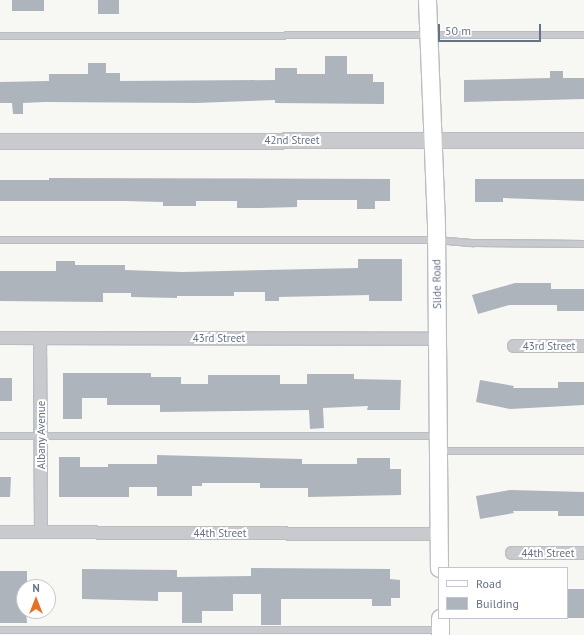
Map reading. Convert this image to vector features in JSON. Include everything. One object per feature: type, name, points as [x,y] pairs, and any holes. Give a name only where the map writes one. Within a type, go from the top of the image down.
[{"type":"main road","name":"Slide Road","points":[[427,0],[427,36],[436,240],[439,567]]},
{"type":"street","name":"42nd Street","points":[[0,141],[584,140]]},
{"type":"street","name":"43rd Street","points":[[0,338],[438,339]]},
{"type":"street","name":"Albany Avenue","points":[[40,338],[41,532]]},
{"type":"street","name":"43rd Street","points":[[514,346],[584,346]]},
{"type":"street","name":"44th Street","points":[[0,532],[439,534]]},
{"type":"street","name":"44th Street","points":[[512,553],[584,553]]},
{"type":"lane","points":[[0,36],[584,35]]},
{"type":"lane","points":[[0,240],[436,240],[584,244]]},
{"type":"lane","points":[[0,436],[439,444],[584,451]]},
{"type":"lane","points":[[0,630],[440,628]]},
{"type":"building","points":[[12,0],[44,0],[44,11],[12,11]]},
{"type":"building","points":[[98,0],[119,0],[119,14],[98,14]]},
{"type":"building","points":[[325,56],[347,56],[347,74],[373,74],[373,82],[384,82],[384,104],[275,103],[275,100],[196,103],[45,102],[23,103],[23,114],[13,114],[12,103],[0,103],[0,82],[49,81],[49,74],[88,74],[88,63],[106,63],[106,73],[120,73],[120,81],[275,80],[275,68],[297,68],[297,74],[325,74]]},
{"type":"building","points":[[550,71],[563,71],[563,78],[584,78],[584,99],[464,102],[464,80],[550,78]]},
{"type":"building","points":[[49,178],[390,179],[390,201],[375,201],[375,209],[357,209],[357,200],[297,200],[297,207],[260,208],[237,208],[237,201],[196,201],[196,206],[163,206],[163,202],[0,201],[0,180],[49,180]]},
{"type":"building","points":[[475,179],[584,179],[584,201],[503,198],[503,202],[475,202]]},
{"type":"building","points":[[358,259],[402,259],[402,301],[369,301],[369,295],[279,297],[279,301],[265,301],[265,292],[234,292],[234,296],[177,296],[177,298],[131,297],[131,293],[103,293],[103,302],[0,301],[0,271],[56,271],[56,261],[75,261],[75,265],[125,265],[125,270],[182,272],[358,268]]},
{"type":"building","points":[[515,283],[551,283],[551,289],[584,289],[584,311],[557,311],[557,305],[509,305],[478,314],[472,295]]},
{"type":"building","points":[[63,373],[151,373],[151,377],[181,377],[181,384],[208,384],[208,375],[280,375],[280,384],[307,384],[307,374],[354,374],[354,379],[401,380],[400,410],[367,410],[368,406],[323,408],[324,428],[310,429],[309,410],[160,412],[160,405],[107,405],[107,398],[82,398],[82,419],[63,419]]},
{"type":"building","points":[[0,378],[12,378],[12,401],[0,401]]},
{"type":"building","points":[[480,380],[514,386],[513,388],[558,388],[558,382],[584,382],[584,405],[510,409],[476,402]]},
{"type":"building","points":[[157,455],[302,459],[302,464],[357,464],[357,458],[390,458],[390,469],[401,469],[401,495],[308,497],[308,488],[260,488],[260,483],[202,483],[202,486],[192,486],[192,496],[157,496],[157,487],[129,487],[129,497],[59,497],[59,457],[80,457],[80,467],[108,467],[108,464],[157,464]]},
{"type":"building","points":[[0,477],[11,477],[10,497],[0,497]]},
{"type":"building","points":[[510,490],[584,492],[584,516],[558,516],[558,511],[513,511],[514,513],[480,519],[476,496]]},
{"type":"building","points":[[251,568],[390,569],[390,579],[400,580],[400,598],[391,598],[391,606],[372,606],[372,599],[281,599],[281,625],[261,625],[261,594],[233,594],[233,611],[202,611],[202,623],[182,623],[182,592],[158,592],[158,601],[82,599],[82,569],[177,570],[177,577],[251,576]]},
{"type":"building","points":[[0,571],[27,571],[27,579],[16,579],[16,619],[27,619],[27,623],[0,623]]},
{"type":"building","points":[[568,589],[584,589],[584,618],[568,618]]}]
